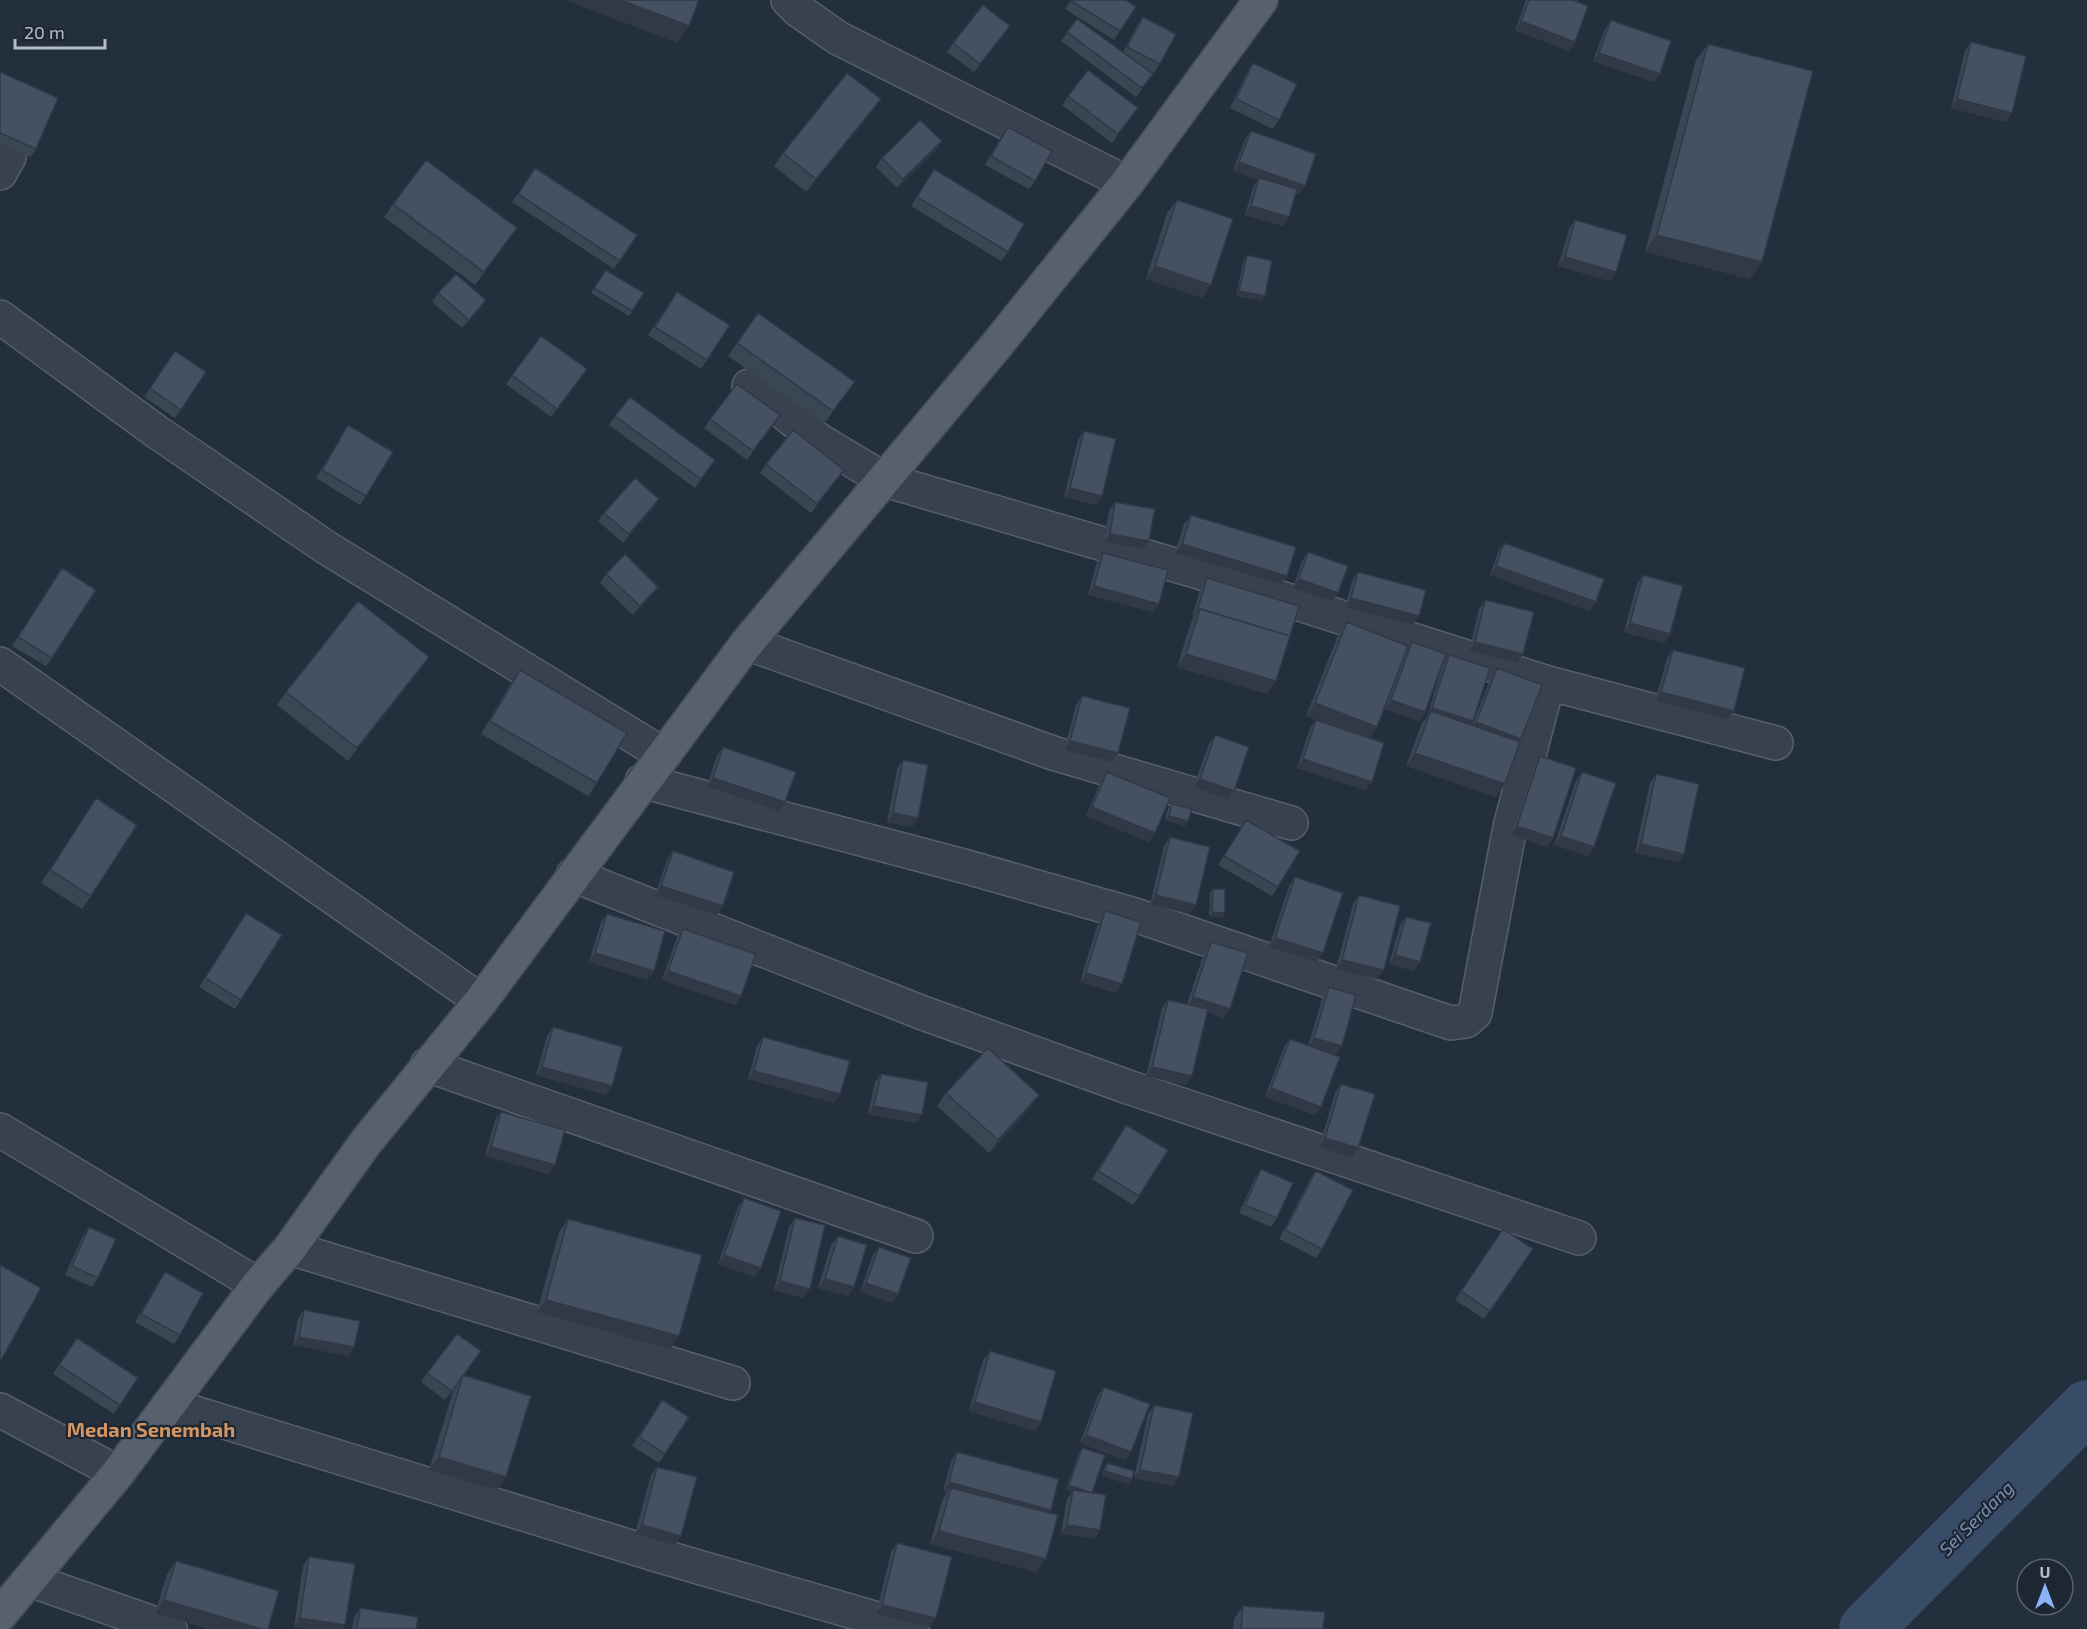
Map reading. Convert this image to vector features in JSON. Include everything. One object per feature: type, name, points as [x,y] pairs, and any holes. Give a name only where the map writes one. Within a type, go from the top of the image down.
[{"type":"main road","points":[[0,1615],[118,1473],[258,1285],[290,1248],[366,1142],[481,1001],[642,781],[747,643],[885,480],[1127,183],[1256,1]]},
{"type":"street","points":[[788,0],[798,10],[838,38],[1127,183]]},
{"type":"street","points":[[0,317],[157,432],[327,548],[664,755]]},
{"type":"street","points":[[749,386],[820,441],[885,480],[1202,573],[1548,683],[1776,743]]},
{"type":"street","points":[[747,643],[1053,753],[1291,823]]},
{"type":"street","points":[[0,664],[481,1001]]},
{"type":"street","points":[[642,781],[967,867],[1135,915],[1451,1023],[1466,1021],[1475,1013],[1510,827],[1548,683]]},
{"type":"street","points":[[573,875],[923,1013],[1128,1087],[1579,1238]]},
{"type":"street","points":[[427,1065],[916,1236]]},
{"type":"street","points":[[0,1130],[258,1285]]},
{"type":"street","points":[[290,1248],[733,1383]]},
{"type":"street","points":[[169,1405],[657,1555],[912,1629]]},
{"type":"street","points":[[0,1410],[118,1473]]},
{"type":"street","points":[[30,1580],[170,1629]]},
{"type":"building","points":[[621,0],[699,0],[689,26]]},
{"type":"building","points":[[1072,0],[1126,0],[1136,7],[1120,31]]},
{"type":"building","points":[[1529,0],[1573,0],[1588,6],[1575,42],[1521,21]]},
{"type":"building","points":[[983,5],[1010,26],[980,64],[953,43]]},
{"type":"building","points":[[1143,17],[1176,34],[1160,64],[1127,47]]},
{"type":"building","points":[[1077,19],[1153,74],[1142,88],[1067,32]]},
{"type":"building","points":[[1611,20],[1671,41],[1660,74],[1599,53]]},
{"type":"building","points":[[1971,42],[2026,56],[2012,113],[1957,99]]},
{"type":"building","points":[[1708,44],[1813,71],[1762,262],[1657,235]]},
{"type":"building","points":[[1253,63],[1297,84],[1279,120],[1236,99]]},
{"type":"building","points":[[1088,70],[1138,108],[1118,134],[1068,96]]},
{"type":"building","points":[[0,72],[58,98],[36,149],[0,133]]},
{"type":"building","points":[[847,73],[881,99],[816,179],[783,153]]},
{"type":"building","points":[[920,120],[942,141],[903,179],[882,158]]},
{"type":"building","points":[[1008,127],[1052,151],[1035,181],[991,156]]},
{"type":"building","points":[[1251,131],[1316,154],[1305,186],[1239,162]]},
{"type":"building","points":[[426,160],[517,228],[484,272],[393,204]]},
{"type":"building","points":[[535,168],[637,235],[620,261],[518,194]]},
{"type":"building","points":[[934,169],[1024,224],[1008,252],[917,197]]},
{"type":"building","points":[[1259,178],[1297,189],[1289,217],[1251,206]]},
{"type":"building","points":[[1177,200],[1233,219],[1211,285],[1155,266]]},
{"type":"building","points":[[1575,220],[1627,235],[1616,272],[1565,257]]},
{"type":"building","points":[[1247,255],[1272,261],[1265,296],[1239,291]]},
{"type":"building","points":[[606,270],[644,293],[632,311],[594,288]]},
{"type":"building","points":[[456,274],[486,300],[469,320],[438,293]]},
{"type":"building","points":[[677,292],[730,325],[707,360],[655,327]]},
{"type":"building","points":[[758,313],[855,382],[833,411],[737,343]]},
{"type":"building","points":[[541,336],[587,369],[557,409],[512,375]]},
{"type":"building","points":[[175,351],[206,372],[181,410],[150,388]]},
{"type":"building","points":[[737,384],[780,415],[753,451],[710,419]]},
{"type":"building","points":[[630,397],[715,460],[701,479],[615,416]]},
{"type":"building","points":[[348,425],[393,452],[366,496],[322,470]]},
{"type":"building","points":[[793,430],[844,470],[817,504],[766,464]]},
{"type":"building","points":[[1084,431],[1116,439],[1102,496],[1070,488]]},
{"type":"building","points":[[635,478],[659,499],[629,534],[604,513]]},
{"type":"building","points":[[1115,502],[1155,509],[1149,541],[1110,534]]},
{"type":"building","points":[[1191,515],[1296,547],[1287,576],[1182,544]]},
{"type":"building","points":[[1504,543],[1604,579],[1596,602],[1496,566]]},
{"type":"building","points":[[1308,552],[1348,566],[1338,593],[1299,579]]},
{"type":"building","points":[[1103,553],[1168,570],[1159,604],[1094,586]]},
{"type":"building","points":[[625,554],[658,587],[640,606],[606,574]]},
{"type":"building","points":[[62,568],[96,590],[52,658],[18,637]]},
{"type":"building","points":[[1358,572],[1426,590],[1419,616],[1351,598]]},
{"type":"building","points":[[1643,575],[1683,586],[1670,634],[1630,623]]},
{"type":"building","points":[[1207,578],[1299,606],[1290,636],[1198,608]]},
{"type":"building","points":[[1485,600],[1534,612],[1523,654],[1475,642]]},
{"type":"building","points":[[358,601],[429,657],[357,748],[286,692]]},
{"type":"building","points":[[1200,609],[1290,636],[1276,681],[1186,654]]},
{"type":"building","points":[[1347,622],[1408,646],[1377,727],[1315,703]]},
{"type":"building","points":[[1412,642],[1446,654],[1425,712],[1391,700]]},
{"type":"building","points":[[1673,650],[1745,668],[1734,711],[1661,692]]},
{"type":"building","points":[[1449,655],[1490,668],[1473,721],[1432,708]]},
{"type":"building","points":[[1497,668],[1542,685],[1521,739],[1476,722]]},
{"type":"building","points":[[520,670],[627,733],[597,783],[490,721]]},
{"type":"building","points":[[1082,696],[1130,708],[1118,753],[1070,741]]},
{"type":"building","points":[[1431,711],[1520,742],[1505,784],[1415,753]]},
{"type":"building","points":[[1316,720],[1384,743],[1372,782],[1303,759]]},
{"type":"building","points":[[1215,735],[1249,747],[1234,791],[1200,779]]},
{"type":"building","points":[[723,747],[796,772],[785,802],[713,778]]},
{"type":"building","points":[[1540,756],[1576,768],[1553,838],[1517,826]]},
{"type":"building","points":[[903,760],[928,765],[918,818],[893,813]]},
{"type":"building","points":[[1107,772],[1170,798],[1155,833],[1092,807]]},
{"type":"building","points":[[1582,772],[1616,783],[1594,847],[1561,836]]},
{"type":"building","points":[[1656,774],[1699,784],[1684,854],[1641,844]]},
{"type":"building","points":[[96,798],[137,825],[91,896],[50,870]]},
{"type":"building","points":[[1172,804],[1192,809],[1188,821],[1169,816]]},
{"type":"building","points":[[1246,820],[1300,851],[1278,887],[1224,856]]},
{"type":"building","points":[[1170,837],[1210,847],[1196,905],[1156,895]]},
{"type":"building","points":[[673,851],[734,872],[723,906],[661,886]]},
{"type":"building","points":[[1295,877],[1343,893],[1323,953],[1275,938]]},
{"type":"building","points":[[1213,889],[1225,889],[1225,913],[1212,912]]},
{"type":"building","points":[[1359,895],[1400,906],[1384,970],[1342,960]]},
{"type":"building","points":[[1105,911],[1141,922],[1122,984],[1086,973]]},
{"type":"building","points":[[246,913],[282,935],[241,1000],[205,978]]},
{"type":"building","points":[[607,914],[665,931],[654,971],[595,953]]},
{"type":"building","points":[[1406,917],[1431,923],[1420,962],[1395,955]]},
{"type":"building","points":[[683,929],[756,954],[741,996],[668,971]]},
{"type":"building","points":[[1211,942],[1248,953],[1230,1009],[1193,997]]},
{"type":"building","points":[[1329,987],[1356,995],[1342,1046],[1314,1038]]},
{"type":"building","points":[[1168,1000],[1208,1009],[1192,1076],[1152,1067]]},
{"type":"building","points":[[553,1027],[623,1047],[612,1086],[542,1067]]},
{"type":"building","points":[[763,1037],[850,1061],[840,1094],[754,1071]]},
{"type":"building","points":[[1290,1039],[1340,1057],[1321,1107],[1271,1088]]},
{"type":"building","points":[[988,1048],[1039,1095],[998,1140],[946,1093]]},
{"type":"building","points":[[881,1074],[928,1082],[922,1115],[874,1106]]},
{"type":"building","points":[[1341,1084],[1375,1094],[1358,1148],[1325,1138]]},
{"type":"building","points":[[501,1112],[565,1130],[555,1165],[491,1147]]},
{"type":"building","points":[[1126,1125],[1168,1150],[1139,1196],[1098,1171]]},
{"type":"building","points":[[1261,1169],[1293,1183],[1277,1218],[1245,1205]]},
{"type":"building","points":[[1316,1171],[1353,1190],[1322,1249],[1285,1230]]},
{"type":"building","points":[[744,1198],[781,1211],[761,1268],[724,1255]]},
{"type":"building","points":[[795,1218],[825,1225],[810,1289],[780,1281]]},
{"type":"building","points":[[568,1219],[702,1255],[679,1336],[546,1300]]},
{"type":"building","points":[[89,1227],[116,1239],[98,1278],[72,1266]]},
{"type":"building","points":[[1503,1229],[1533,1249],[1490,1311],[1461,1291]]},
{"type":"building","points":[[838,1236],[867,1245],[854,1287],[825,1279]]},
{"type":"building","points":[[879,1247],[911,1258],[898,1294],[866,1283]]},
{"type":"building","points":[[0,1265],[41,1288],[0,1362]]},
{"type":"building","points":[[165,1272],[203,1293],[180,1335],[141,1314]]},
{"type":"building","points":[[304,1310],[360,1321],[354,1347],[299,1337]]},
{"type":"building","points":[[457,1334],[481,1351],[452,1391],[427,1373]]},
{"type":"building","points":[[77,1338],[138,1378],[120,1405],[59,1365]]},
{"type":"building","points":[[990,1351],[1056,1371],[1041,1422],[975,1402]]},
{"type":"building","points":[[463,1375],[531,1396],[506,1477],[439,1457]]},
{"type":"building","points":[[1104,1387],[1150,1404],[1131,1452],[1086,1435]]},
{"type":"building","points":[[662,1400],[689,1417],[665,1454],[639,1437]]},
{"type":"building","points":[[1154,1405],[1193,1413],[1179,1477],[1140,1470]]},
{"type":"building","points":[[1082,1448],[1105,1455],[1092,1493],[1069,1485]]},
{"type":"building","points":[[957,1452],[1059,1479],[1051,1510],[949,1482]]},
{"type":"building","points":[[1107,1463],[1134,1471],[1132,1479],[1105,1471]]},
{"type":"building","points":[[657,1467],[697,1477],[681,1536],[642,1525]]},
{"type":"building","points":[[951,1488],[1058,1515],[1046,1559],[939,1531]]},
{"type":"building","points":[[1073,1490],[1106,1495],[1100,1530],[1067,1525]]},
{"type":"building","points":[[897,1543],[952,1557],[936,1618],[882,1605]]},
{"type":"building","points":[[309,1557],[355,1564],[345,1625],[300,1618]]},
{"type":"building","points":[[176,1561],[279,1591],[268,1629],[164,1600]]},
{"type":"building","points":[[1243,1606],[1325,1612],[1323,1629],[1241,1629]]},
{"type":"building","points":[[360,1608],[418,1617],[416,1629],[357,1629]]},
{"type":"waterway","name":"Sei Serdang","points":[[1866,1629],[2087,1407]]},
{"type":"district","name":"Medan Senembah","points":[[151,1429]]}]
